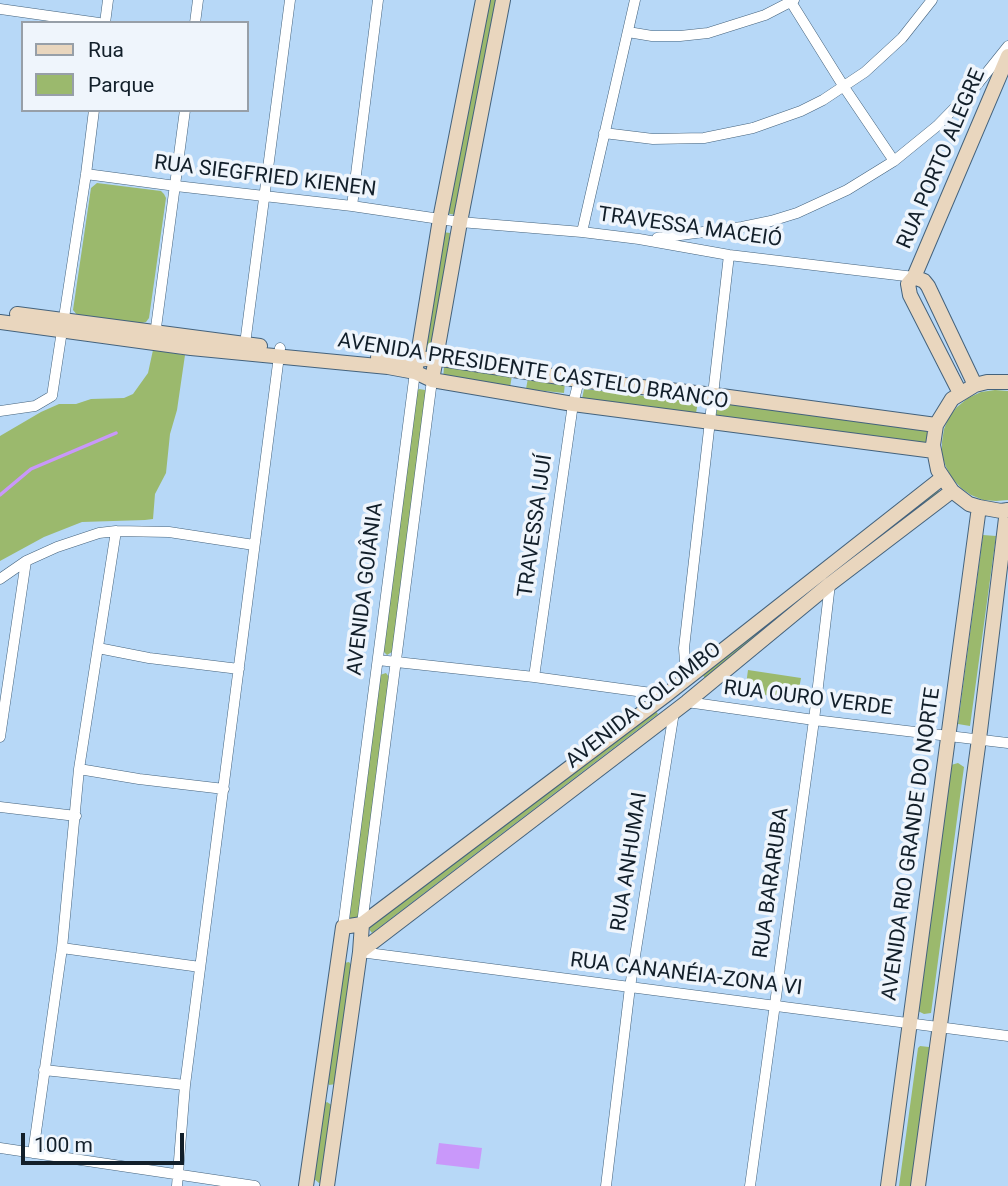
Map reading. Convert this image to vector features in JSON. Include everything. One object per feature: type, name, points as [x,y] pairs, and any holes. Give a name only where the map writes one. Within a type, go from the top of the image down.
[{"type":"street","points":[[105,21],[108,0]]},
{"type":"street","points":[[195,21],[198,0]]},
{"type":"street","points":[[245,344],[290,0]]},
{"type":"street","points":[[352,206],[379,0]]},
{"type":"street","name":"AVENIDA GOIÂNIA","points":[[306,1186],[340,952],[416,366],[440,219],[483,0]]},
{"type":"street","name":"AVENIDA GOIÂNIA","points":[[327,1186],[360,952],[435,358],[503,0]]},
{"type":"street","points":[[582,232],[635,0]]},
{"type":"street","points":[[604,133],[666,139],[704,138],[753,128],[800,111],[844,87],[884,55],[932,0]]},
{"type":"street","points":[[628,32],[661,36],[708,33],[765,15],[793,1],[844,87],[894,161]]},
{"type":"street","points":[[0,9],[85,21]]},
{"type":"street","points":[[639,239],[687,235],[771,222],[823,202],[871,176],[916,144],[957,107],[1008,46]]},
{"type":"street","name":"RUA PORTO ALEGRE","points":[[914,277],[1008,56]]},
{"type":"street","points":[[0,411],[35,406],[52,396],[94,112]]},
{"type":"street","points":[[155,337],[185,112]]},
{"type":"street","name":"RUA SIEGFRIED KIENEN","points":[[86,174],[352,206],[460,222]]},
{"type":"street","name":"TRAVESSA MACEIÓ","points":[[460,222],[582,232],[729,255],[914,277]]},
{"type":"street","points":[[692,697],[695,683],[686,677],[684,648],[729,255]]},
{"type":"street","points":[[960,393],[910,295],[908,284],[914,277],[928,286],[975,385]]},
{"type":"street","name":"AVENIDA PRESIDENTE CASTELO BRANCO","points":[[0,312],[64,326]]},
{"type":"street","name":"AVENIDA PRESIDENTE CASTELO BRANCO","points":[[0,322],[245,344],[280,353]]},
{"type":"street","name":"AVENIDA PRESIDENTE CASTELO BRANCO","points":[[155,337],[191,348],[280,353],[416,366],[435,358],[579,380],[936,425]]},
{"type":"street","points":[[177,1181],[185,1086],[280,353]]},
{"type":"street","name":"AVENIDA PRESIDENTE CASTELO BRANCO","points":[[416,366],[432,380],[573,404],[934,451]]},
{"type":"street","points":[[517,393],[521,371]]},
{"type":"street","name":"TRAVESSA IJUÍ","points":[[534,677],[573,404],[579,380]]},
{"type":"street","points":[[918,1186],[1008,510],[979,508],[952,491],[935,462],[936,425],[946,407],[960,393],[987,382],[1008,382]]},
{"type":"street","name":"AVENIDA COLOMBO","points":[[362,924],[666,695],[942,478]]},
{"type":"street","name":"AVENIDA COLOMBO","points":[[360,952],[674,712],[830,584],[952,491]]},
{"type":"street","name":"AVENIDA RIO GRANDE DO NORTE","points":[[888,1186],[979,508]]},
{"type":"street","points":[[33,1153],[62,948],[79,769],[116,531]]},
{"type":"street","points":[[0,579],[26,561],[99,533],[169,532],[254,545]]},
{"type":"street","points":[[0,737],[26,561]]},
{"type":"street","name":"RUA BARARUBA","points":[[750,1186],[830,584]]},
{"type":"street","points":[[98,648],[149,658],[239,669]]},
{"type":"street","points":[[378,660],[666,695],[668,707],[674,712]]},
{"type":"street","name":"RUA OURO VERDE","points":[[692,697],[814,720],[1008,743]]},
{"type":"street","name":"RUA ANHUMAI","points":[[606,1186],[630,987],[674,712]]},
{"type":"street","points":[[79,769],[224,789]]},
{"type":"street","points":[[0,807],[76,816]]},
{"type":"street","points":[[343,927],[362,924]]},
{"type":"street","points":[[62,948],[200,967]]},
{"type":"street","points":[[340,952],[360,952]]},
{"type":"street","name":"RUA CANANÉIA-ZONA VI","points":[[360,952],[1008,1036]]},
{"type":"street","points":[[44,1070],[185,1086]]},
{"type":"street","points":[[321,1091],[341,1094]]},
{"type":"street","points":[[0,1148],[177,1181],[255,1186]]},
{"type":"green space","points":[[486,0],[497,0],[456,215],[445,213]]},
{"type":"green space","points":[[97,183],[161,191],[166,198],[149,318],[146,322],[78,316],[73,310],[91,188]]},
{"type":"green space","points":[[443,232],[450,233],[432,353],[425,352]]},
{"type":"green space","points":[[153,350],[185,355],[177,410],[170,434],[166,473],[155,494],[153,519],[82,522],[44,537],[0,561],[0,436],[59,404],[124,398],[133,394],[148,373]]},
{"type":"green space","points":[[444,367],[512,375],[510,388],[443,379]]},
{"type":"green space","points":[[528,378],[565,382],[564,393],[526,389]]},
{"type":"green space","points":[[419,389],[427,392],[392,652],[387,655],[383,651]]},
{"type":"green space","points":[[584,389],[698,402],[696,413],[582,399]]},
{"type":"green space","points":[[1008,391],[1008,500],[996,501],[983,500],[961,488],[952,478],[942,455],[944,429],[957,407],[981,392]]},
{"type":"green space","points":[[718,401],[930,429],[928,444],[716,415]]},
{"type":"green space","points":[[936,488],[940,493],[705,678],[701,673]]},
{"type":"green space","points":[[983,535],[996,536],[970,726],[958,724]]},
{"type":"green space","points":[[748,670],[801,678],[797,700],[745,692]]},
{"type":"green space","points":[[386,673],[389,677],[358,919],[349,920],[380,675]]},
{"type":"green space","points":[[654,709],[658,714],[372,933],[368,928]]},
{"type":"green space","points":[[958,763],[964,767],[931,1013],[924,1014],[918,1011],[951,765]]},
{"type":"green space","points":[[349,962],[352,966],[336,1084],[329,1085],[344,963]]},
{"type":"green space","points":[[920,1046],[932,1050],[913,1186],[899,1186],[918,1048]]},
{"type":"green space","points":[[327,1102],[333,1106],[322,1182],[319,1183],[313,1178],[324,1104]]},
{"type":"shaded area","points":[[439,1143],[482,1148],[479,1169],[436,1164]]},
{"type":"waterway","points":[[0,495],[31,469],[116,433]]}]
